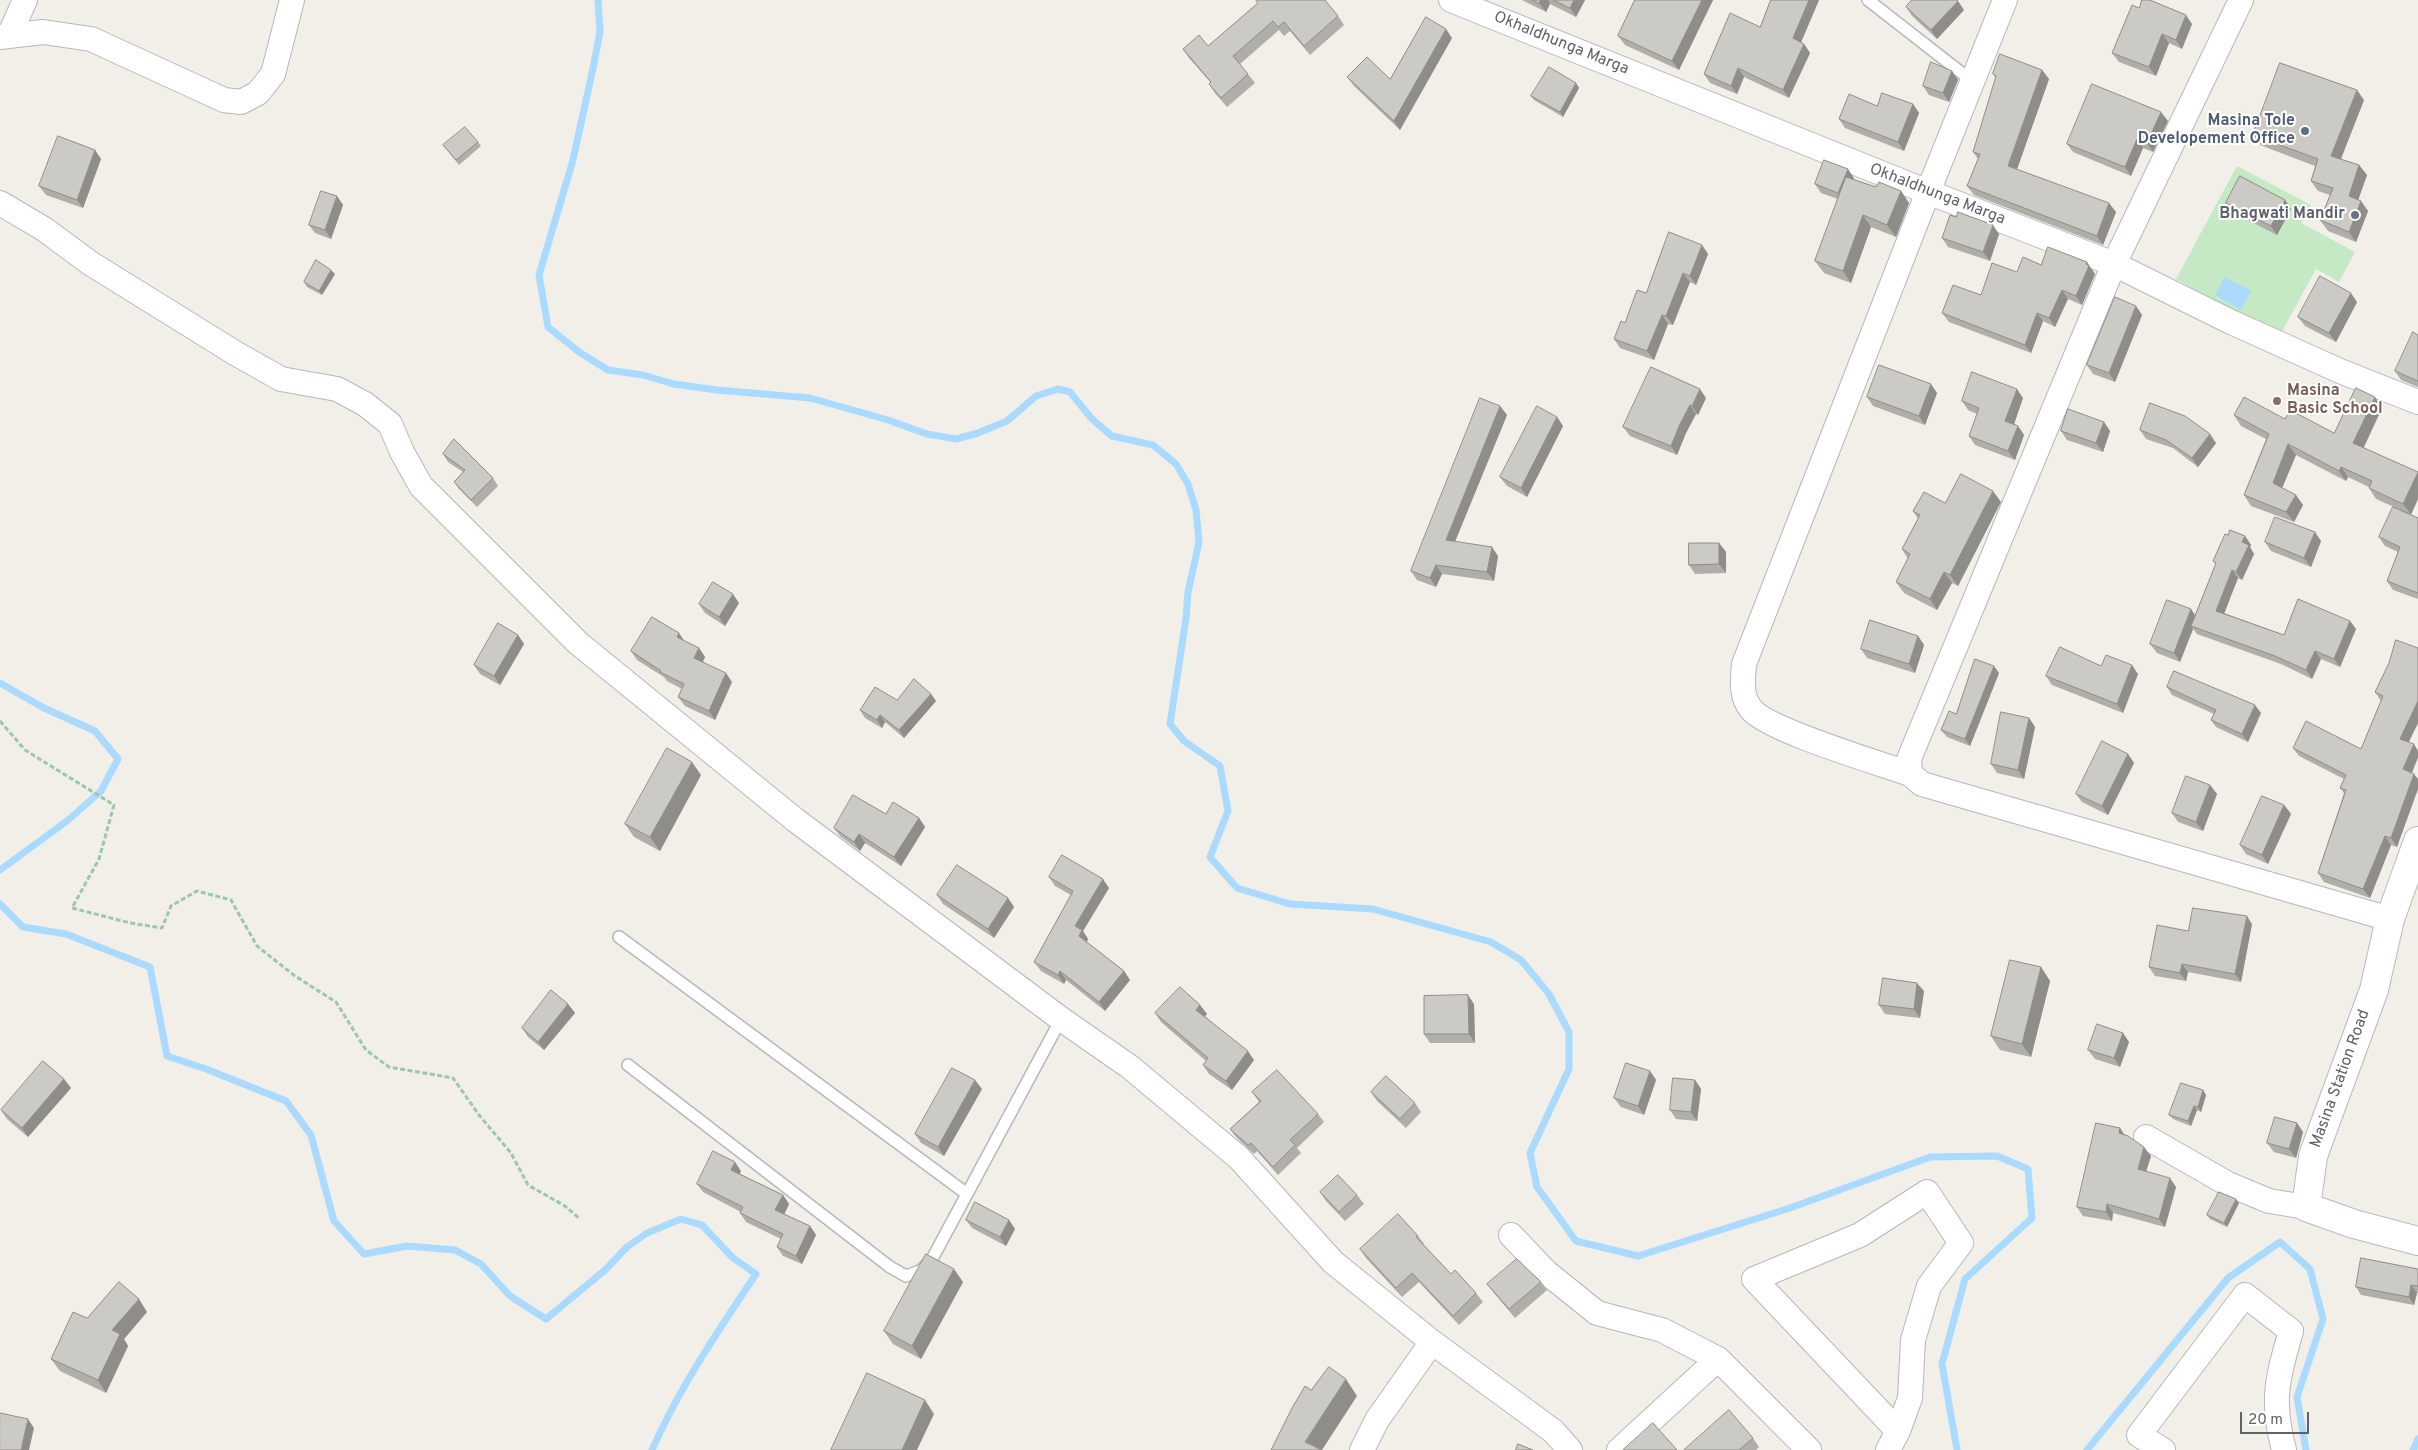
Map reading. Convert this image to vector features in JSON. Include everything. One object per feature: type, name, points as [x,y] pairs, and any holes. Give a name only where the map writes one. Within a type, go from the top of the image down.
[{"type":"street","points":[[4,36],[25,0]]},
{"type":"street","points":[[4,36],[44,32],[91,39],[224,100],[241,102],[258,93],[273,74],[292,0]]},
{"type":"street","name":"Okhaldhunga Marga","points":[[1451,0],[1928,192],[2114,264],[2240,326],[2418,402]]},
{"type":"street","points":[[2006,0],[1928,192],[1756,631],[1744,664],[1743,692],[1751,709],[1772,725],[1910,774],[1922,784],[2390,919]]},
{"type":"street","points":[[1910,774],[1909,759],[2114,264],[2241,0]]},
{"type":"street","points":[[0,203],[44,229],[97,268],[281,379],[337,389],[365,404],[390,424],[402,452],[421,486],[578,643],[794,818],[1061,1019],[1130,1067],[1239,1158],[1333,1262],[1432,1342],[1553,1431],[1570,1450]]},
{"type":"street","name":"Masina Station Road","points":[[2306,1207],[2313,1156],[2374,990],[2390,919],[2418,841]]},
{"type":"street","points":[[2146,1137],[2228,1184],[2269,1201],[2306,1207],[2354,1224],[2418,1241]]},
{"type":"street","points":[[1927,1192],[1961,1243],[1929,1286],[1913,1340],[1910,1398],[1893,1440],[1754,1279],[1860,1235],[1927,1192]]},
{"type":"street","points":[[1511,1236],[1546,1272],[1597,1313],[1662,1330],[1718,1359],[1809,1450]]},
{"type":"street","points":[[2163,1450],[2139,1435],[2245,1295],[2291,1332],[2277,1378],[2276,1421],[2284,1450]]},
{"type":"street","points":[[1362,1450],[1377,1420],[1432,1342]]},
{"type":"street","points":[[1619,1450],[1718,1359]]},
{"type":"lane","points":[[1868,0],[1972,81]]},
{"type":"lane","points":[[619,937],[967,1194]]},
{"type":"lane","points":[[628,1065],[890,1267],[906,1276],[920,1271],[931,1261],[1061,1019]]},
{"type":"path","points":[[0,721],[25,750],[114,805],[99,859],[72,908],[130,924],[162,928],[171,906],[198,891],[231,900],[257,946],[295,976],[336,1002],[366,1050],[389,1067],[453,1078],[479,1115],[511,1152],[528,1185],[565,1206],[580,1219]]},
{"type":"green space","points":[[2237,166],[2311,205],[2301,223],[2355,252],[2339,282],[2316,269],[2280,335],[2176,279]]},
{"type":"water","points":[[2225,277],[2251,291],[2241,310],[2215,295]]},
{"type":"building","points":[[1257,0],[1325,0],[1338,16],[1304,46],[1284,22],[1278,27],[1273,21],[1233,56],[1248,74],[1221,98],[1209,84],[1211,82],[1183,49],[1199,35],[1208,46],[1258,3]]},
{"type":"building","points":[[1554,0],[1574,0],[1570,8]]},
{"type":"building","points":[[1635,0],[1702,0],[1672,61],[1618,36]]},
{"type":"building","points":[[1771,0],[1809,0],[1793,38],[1804,44],[1783,90],[1738,68],[1731,86],[1704,74],[1730,13],[1760,27]]},
{"type":"building","points":[[1912,0],[1958,1],[1931,30],[1906,7]]},
{"type":"building","points":[[2142,0],[2150,0],[2186,15],[2176,40],[2162,34],[2149,67],[2112,53],[2132,5],[2139,8]]},
{"type":"building","points":[[1426,17],[1446,29],[1394,121],[1347,77],[1367,57],[1390,79]]},
{"type":"building","points":[[2000,54],[2042,70],[2008,166],[2109,203],[2097,236],[1967,186],[1980,154],[1973,152],[1996,76],[1993,74]]},
{"type":"building","points":[[1931,62],[1952,71],[1943,93],[1923,86]]},
{"type":"building","points":[[2280,63],[2357,90],[2331,156],[2359,165],[2349,196],[2361,201],[2349,232],[2320,220],[2333,188],[2311,181],[2318,159],[2253,135]]},
{"type":"building","points":[[1549,67],[1576,83],[1560,112],[1531,96]]},
{"type":"building","points":[[2092,84],[2161,112],[2147,143],[2137,139],[2125,167],[2067,144]]},
{"type":"building","points":[[1882,93],[1913,104],[1898,142],[1839,119],[1849,94],[1877,106]]},
{"type":"building","points":[[465,127],[478,142],[456,160],[443,145]]},
{"type":"building","points":[[58,136],[95,150],[77,200],[39,186]]},
{"type":"building","points":[[1824,160],[1848,169],[1838,193],[1815,184]]},
{"type":"building","points":[[2240,176],[2285,200],[2271,226],[2226,203]]},
{"type":"building","points":[[1846,177],[1876,187],[1879,182],[1901,191],[1887,225],[1863,215],[1843,271],[1815,261]]},
{"type":"building","points":[[321,191],[337,196],[325,230],[309,225]]},
{"type":"building","points":[[1958,212],[1993,225],[1983,252],[1942,238],[1950,215],[1956,217]]},
{"type":"building","points":[[1669,232],[1702,245],[1690,276],[1683,273],[1666,316],[1662,315],[1647,351],[1614,339],[1621,321],[1625,323],[1637,290],[1646,293]]},
{"type":"building","points":[[2048,247],[2087,262],[2086,264],[2089,266],[2076,296],[2062,290],[2049,318],[2037,313],[2025,345],[1942,313],[1953,285],[1981,295],[1992,263],[2017,272],[2023,257],[2041,265]]},
{"type":"building","points":[[316,260],[331,270],[319,291],[304,282]]},
{"type":"building","points":[[2320,276],[2351,293],[2329,333],[2298,317]]},
{"type":"building","points":[[2115,297],[2136,306],[2109,373],[2087,365]]},
{"type":"building","points":[[2413,332],[2418,335],[2418,381],[2395,371]]},
{"type":"building","points":[[1879,365],[1931,384],[1919,416],[1867,397]]},
{"type":"building","points":[[1651,367],[1700,389],[1680,424],[1671,446],[1623,427]]},
{"type":"building","points":[[1972,372],[2017,389],[2005,421],[2018,426],[2008,451],[1969,436],[1979,408],[1962,401]]},
{"type":"building","points":[[2356,388],[2375,397],[2353,443],[2418,472],[2403,504],[2369,488],[2372,481],[2341,467],[2339,471],[2288,444],[2273,483],[2296,495],[2286,512],[2244,495],[2269,434],[2234,415],[2244,397],[2285,419],[2290,410],[2334,433]]},
{"type":"building","points":[[1480,398],[1500,406],[1446,540],[1492,547],[1487,572],[1436,565],[1430,578],[1411,571]]},
{"type":"building","points":[[2150,403],[2185,416],[2210,434],[2192,458],[2166,440],[2140,430]]},
{"type":"building","points":[[1537,406],[1557,417],[1521,488],[1500,477]]},
{"type":"building","points":[[2068,409],[2104,422],[2096,443],[2061,431]]},
{"type":"building","points":[[454,439],[493,478],[471,500],[454,482],[465,470],[443,454]]},
{"type":"building","points":[[1961,474],[1993,491],[1950,575],[1944,572],[1930,599],[1896,582],[1910,554],[1902,549],[1920,515],[1913,511],[1924,492],[1945,503]]},
{"type":"building","points":[[2393,507],[2418,518],[2418,593],[2387,581],[2400,547],[2379,537]]},
{"type":"building","points":[[2275,517],[2315,532],[2304,558],[2265,542]]},
{"type":"building","points":[[2230,530],[2245,536],[2242,542],[2249,545],[2236,572],[2232,570],[2216,611],[2284,635],[2298,599],[2350,621],[2334,659],[2315,651],[2306,670],[2275,656],[2191,626],[2216,563],[2213,561],[2225,534],[2228,535]]},
{"type":"building","points":[[1689,543],[1719,543],[1719,564],[1689,565]]},
{"type":"building","points":[[713,582],[733,594],[719,617],[699,604]]},
{"type":"building","points":[[2167,600],[2191,609],[2174,653],[2150,644]]},
{"type":"building","points":[[652,617],[679,633],[677,637],[699,648],[694,658],[726,673],[709,711],[678,697],[684,684],[660,672],[631,651]]},
{"type":"building","points":[[1870,620],[1918,636],[1909,664],[1861,649]]},
{"type":"building","points":[[498,623],[518,635],[494,676],[474,665]]},
{"type":"building","points":[[2396,640],[2418,648],[2418,701],[2400,739],[2414,744],[2403,769],[2414,774],[2391,838],[2385,836],[2363,889],[2318,873],[2346,790],[2340,788],[2346,775],[2293,748],[2306,721],[2361,749],[2383,696],[2375,692],[2389,663]]},
{"type":"building","points":[[2060,647],[2101,666],[2106,655],[2132,665],[2117,704],[2046,676]]},
{"type":"building","points":[[1975,659],[1994,666],[1965,739],[1941,730],[1949,711],[1956,714]]},
{"type":"building","points":[[2174,671],[2255,705],[2242,734],[2211,720],[2216,710],[2167,687]]},
{"type":"building","points":[[914,679],[931,694],[899,730],[880,715],[877,720],[860,710],[875,687],[897,700]]},
{"type":"building","points":[[2001,712],[2029,718],[2018,770],[1991,764]]},
{"type":"building","points":[[2102,741],[2128,754],[2102,806],[2076,794]]},
{"type":"building","points":[[667,748],[692,762],[650,837],[625,824]]},
{"type":"building","points":[[2186,776],[2210,785],[2196,822],[2172,813]]},
{"type":"building","points":[[853,795],[886,814],[893,802],[919,818],[894,857],[859,834],[854,842],[834,828]]},
{"type":"building","points":[[2262,796],[2284,805],[2262,855],[2240,845]]},
{"type":"building","points":[[1062,855],[1103,879],[1075,926],[1082,930],[1079,936],[1124,971],[1099,1002],[1060,971],[1058,975],[1034,962],[1073,891],[1049,877]]},
{"type":"building","points":[[957,865],[1008,898],[988,929],[937,895]]},
{"type":"building","points":[[2193,908],[2247,916],[2235,974],[2182,964],[2180,973],[2149,967],[2157,925],[2188,931]]},
{"type":"building","points":[[2010,960],[2041,967],[2022,1044],[1991,1036]]},
{"type":"building","points":[[1883,978],[1917,983],[1914,1009],[1879,1005]]},
{"type":"building","points":[[1180,987],[1200,1005],[1196,1010],[1248,1051],[1226,1081],[1203,1065],[1208,1058],[1155,1013]]},
{"type":"building","points":[[551,990],[568,1004],[538,1042],[522,1028]]},
{"type":"building","points":[[1468,995],[1469,1034],[1424,1034],[1424,996]]},
{"type":"building","points":[[2097,1024],[2123,1033],[2114,1058],[2088,1050]]},
{"type":"building","points":[[43,1061],[64,1079],[22,1128],[1,1110]]},
{"type":"building","points":[[1626,1063],[1650,1071],[1638,1106],[1614,1098]]},
{"type":"building","points":[[952,1068],[975,1080],[938,1147],[915,1134]]},
{"type":"building","points":[[1277,1070],[1318,1114],[1290,1140],[1295,1145],[1273,1167],[1251,1143],[1248,1145],[1230,1129],[1261,1101],[1252,1092]]},
{"type":"building","points":[[1386,1076],[1415,1103],[1400,1119],[1371,1092]]},
{"type":"building","points":[[1673,1078],[1695,1080],[1691,1112],[1670,1110]]},
{"type":"building","points":[[2181,1083],[2203,1090],[2198,1107],[2194,1106],[2188,1121],[2169,1115]]},
{"type":"building","points":[[2275,1117],[2297,1123],[2289,1149],[2267,1143]]},
{"type":"building","points":[[2096,1123],[2120,1128],[2119,1133],[2128,1136],[2144,1147],[2138,1169],[2170,1178],[2159,1219],[2107,1204],[2106,1212],[2077,1207]]},
{"type":"building","points":[[713,1151],[735,1162],[731,1170],[783,1195],[775,1210],[810,1226],[796,1256],[777,1247],[783,1234],[740,1213],[743,1207],[697,1184]]},
{"type":"building","points":[[1338,1175],[1357,1195],[1339,1212],[1320,1192]]},
{"type":"building","points":[[2219,1192],[2236,1199],[2224,1223],[2207,1215]]},
{"type":"building","points":[[975,1202],[1009,1220],[1000,1237],[966,1220]]},
{"type":"building","points":[[1398,1214],[1418,1236],[1416,1237],[1451,1274],[1455,1270],[1476,1293],[1453,1316],[1412,1273],[1396,1288],[1360,1249]]},
{"type":"building","points":[[926,1254],[954,1269],[912,1346],[884,1331]]},
{"type":"building","points":[[2361,1258],[2418,1269],[2418,1286],[2411,1285],[2409,1297],[2356,1287]]},
{"type":"building","points":[[1517,1259],[1541,1282],[1509,1309],[1487,1284]]},
{"type":"building","points":[[119,1282],[139,1299],[112,1330],[120,1334],[98,1380],[51,1359],[73,1312],[87,1318]]},
{"type":"building","points":[[1329,1367],[1346,1379],[1305,1442],[1322,1450],[1271,1450],[1305,1386],[1311,1390]]},
{"type":"building","points":[[867,1373],[925,1400],[902,1450],[831,1450]]},
{"type":"building","points":[[1729,1410],[1753,1438],[1739,1450],[1684,1450]]},
{"type":"building","points":[[0,1413],[28,1419],[21,1450],[0,1450]]},
{"type":"building","points":[[1653,1423],[1677,1450],[1623,1450]]},
{"type":"building","points":[[1518,1444],[1533,1450],[1516,1450]]},
{"type":"waterway","points":[[598,0],[600,32],[593,68],[573,160],[539,275],[548,327],[579,352],[608,370],[643,375],[674,384],[717,390],[810,398],[888,420],[927,434],[956,439],[978,433],[1007,421],[1036,396],[1058,389],[1070,392],[1092,419],[1112,436],[1153,445],[1176,464],[1188,484],[1196,510],[1199,542],[1188,592],[1186,618],[1170,724],[1184,741],[1220,766],[1228,811],[1210,857],[1237,888],[1290,904],[1373,909],[1491,942],[1521,960],[1549,994],[1569,1032],[1569,1069],[1530,1153],[1537,1187],[1576,1241],[1638,1256],[1790,1208],[1930,1157],[1997,1156],[2028,1169],[2032,1218],[1965,1279],[1942,1364],[1957,1450]]},
{"type":"waterway","points":[[0,683],[44,708],[95,731],[118,759],[101,791],[67,821],[0,870]]},
{"type":"waterway","points":[[0,904],[23,927],[66,934],[150,967],[167,1056],[206,1069],[286,1101],[311,1135],[334,1221],[364,1254],[407,1246],[455,1250],[481,1264],[510,1296],[546,1319],[605,1270],[627,1247],[647,1233],[681,1219],[702,1225],[733,1258],[756,1274],[687,1382],[652,1450]]},
{"type":"waterway","points":[[2087,1450],[2228,1278],[2280,1242],[2310,1269],[2323,1319],[2297,1397],[2306,1450]]},
{"type":"waterway","points":[[2413,1450],[2418,1439]]},
{"type":"place","name":"Masina Tole Developement Office","points":[[2305,131]]},
{"type":"place","name":"Bhagwati Mandir","points":[[2355,215]]},
{"type":"place","name":"Masina Basic School","points":[[2277,401]]}]
